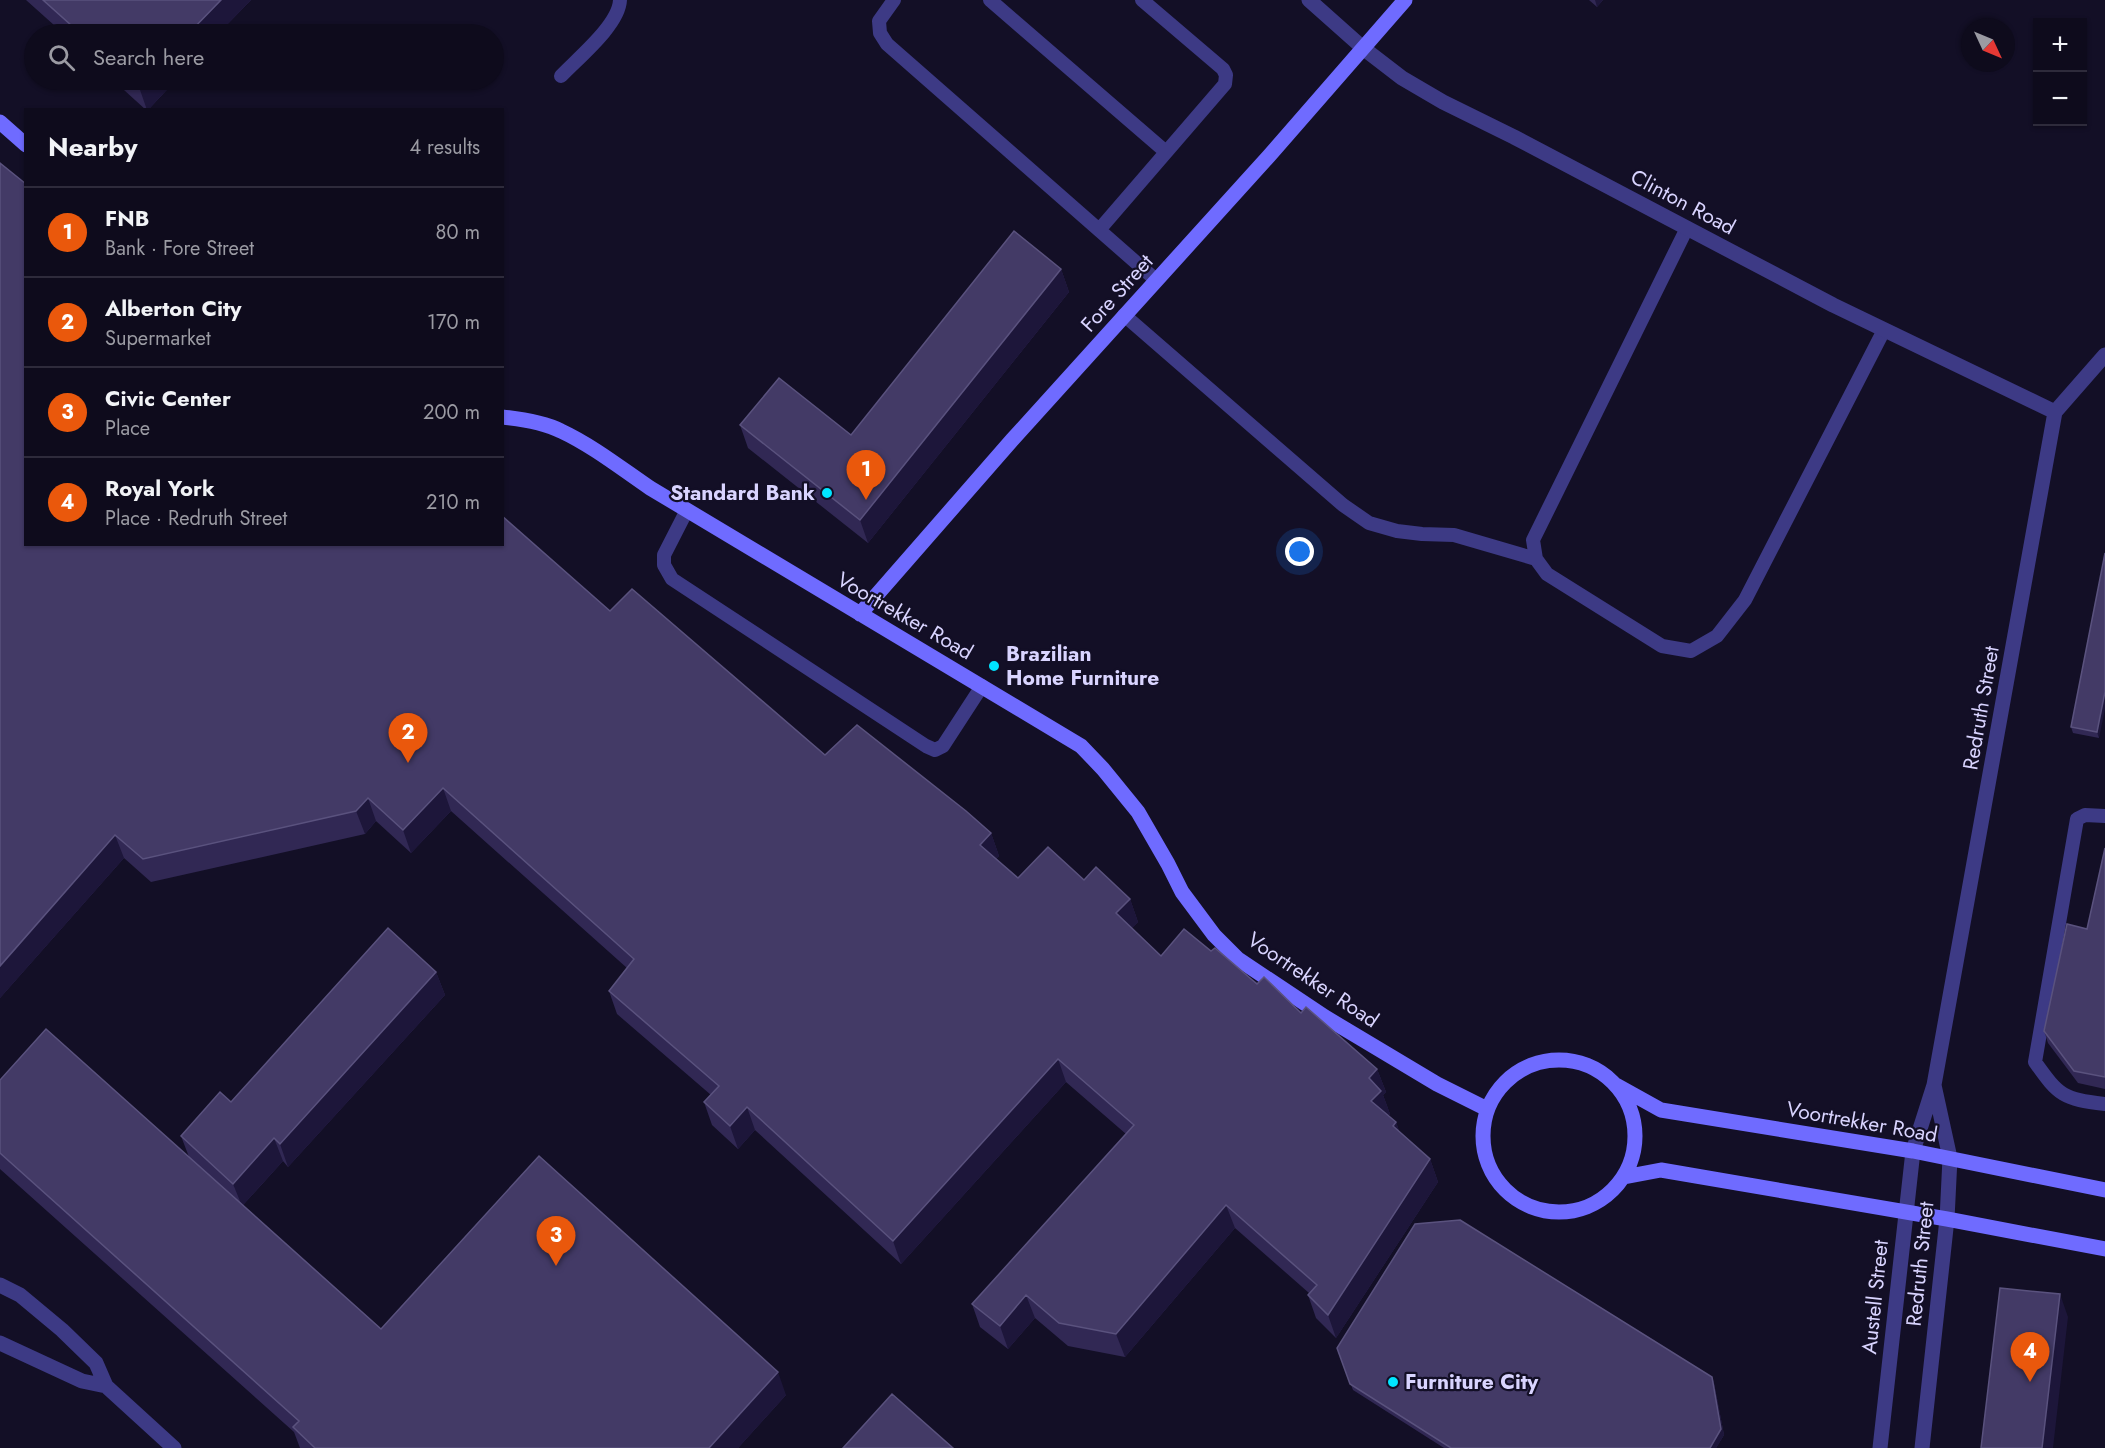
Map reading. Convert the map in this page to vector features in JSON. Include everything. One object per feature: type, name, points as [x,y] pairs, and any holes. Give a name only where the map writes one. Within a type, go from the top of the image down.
[{"type":"street","name":"Clinton Road","points":[[1309,0],[1363,48],[1402,78],[1443,102],[1833,305],[2055,412]]},
{"type":"street","name":"Fore Street","points":[[860,614],[1012,440],[1277,147],[1405,0]]},
{"type":"street","points":[[0,122],[24,143]]},
{"type":"street","points":[[2055,412],[2105,356]]},
{"type":"street","name":"Redruth Street","points":[[1913,1150],[1934,1085],[2055,412]]},
{"type":"street","name":"Voortrekker Road","points":[[504,417],[526,420],[560,430],[598,452],[650,488],[1081,747],[1138,812],[1182,892],[1214,935],[1238,958],[1325,1017],[1437,1084],[1487,1109]]},
{"type":"street","points":[[1561,1059],[1592,1066],[1616,1085],[1632,1113],[1635,1146],[1624,1177],[1601,1199],[1572,1211],[1540,1210],[1511,1196],[1491,1172],[1485,1151],[1483,1141],[1487,1109],[1504,1082],[1530,1065],[1561,1059]]},
{"type":"street","name":"Voortrekker Road","points":[[1616,1085],[1661,1110],[1913,1150],[2105,1190]]},
{"type":"street","name":"Redruth Street","points":[[1922,1448],[1947,1219],[1950,1158],[1934,1085]]},
{"type":"street","name":"Austell Street","points":[[1880,1448],[1913,1150]]},
{"type":"street","points":[[1624,1177],[1661,1170],[1947,1219],[2105,1249]]},
{"type":"street","points":[[0,1285],[21,1295],[70,1338],[96,1363],[106,1386],[174,1448]]},
{"type":"street","points":[[0,1343],[82,1381],[106,1386]]},
{"type":"lane","points":[[561,76],[611,23],[620,9],[620,0]]},
{"type":"lane","points":[[894,0],[879,21],[880,33],[887,44],[1156,280]]},
{"type":"lane","points":[[990,0],[1166,152]]},
{"type":"lane","points":[[1099,230],[1225,84],[1226,75],[1223,69],[1142,0]]},
{"type":"lane","points":[[1687,228],[1533,540],[1536,559],[1547,574],[1662,646],[1691,651],[1717,636],[1745,600],[1884,330]]},
{"type":"lane","points":[[1125,315],[1343,505],[1369,523],[1397,531],[1454,535],[1536,559]]},
{"type":"lane","points":[[687,510],[664,555],[664,565],[672,579],[926,746],[935,750],[943,746],[982,686]]},
{"type":"lane","points":[[2105,816],[2085,815],[2077,819],[2035,1062],[2049,1082],[2063,1095],[2080,1101],[2105,1104]]},
{"type":"building","points":[[43,0],[221,0],[198,24],[70,24]]},
{"type":"building","points":[[0,163],[24,182],[24,546],[504,546],[504,518],[610,611],[632,589],[825,755],[857,725],[991,833],[980,845],[1018,878],[1048,847],[1084,880],[1096,867],[1130,899],[1116,913],[1161,956],[1184,929],[1211,951],[1215,948],[1257,984],[1264,977],[1301,1013],[1306,1007],[1377,1069],[1369,1078],[1381,1091],[1371,1101],[1396,1122],[1393,1126],[1430,1159],[1328,1315],[1308,1295],[1317,1285],[1226,1205],[1116,1334],[1059,1323],[1026,1295],[1000,1326],[972,1304],[1134,1125],[1058,1059],[893,1241],[747,1107],[730,1126],[704,1102],[719,1086],[609,991],[634,959],[443,788],[403,830],[368,798],[356,811],[143,859],[115,835],[0,966]]},
{"type":"building","points":[[1014,231],[1061,269],[860,520],[740,425],[779,378],[851,435]]},
{"type":"building","points":[[2105,553],[2105,692],[2097,732],[2071,727]]},
{"type":"building","points":[[2105,848],[2105,1077],[2074,1071],[2044,1031],[2067,924],[2087,929]]},
{"type":"building","points":[[388,928],[436,972],[280,1144],[274,1138],[233,1184],[181,1136],[220,1092],[231,1102]]},
{"type":"building","points":[[46,1029],[381,1329],[539,1156],[778,1372],[709,1448],[315,1448],[293,1427],[299,1421],[0,1153],[0,1080]]},
{"type":"building","points":[[1460,1220],[1712,1377],[1721,1429],[1710,1448],[1451,1448],[1350,1384],[1337,1348],[1415,1224]]},
{"type":"building","points":[[2000,1288],[2060,1294],[2042,1448],[1981,1448]]},
{"type":"building","points":[[892,1394],[953,1448],[843,1448]]},
{"type":"place","name":"Standard Bank","points":[[827,493]]},
{"type":"place","name":"FNB","points":[[866,500]]},
{"type":"place","name":"Brazilian Home Furniture","points":[[994,666]]},
{"type":"place","name":"Alberton City","points":[[408,763]]},
{"type":"place","name":"Civic Center","points":[[556,1266]]},
{"type":"place","name":"Furniture City","points":[[1393,1382]]},
{"type":"place","name":"Royal York","points":[[2030,1382]]}]
